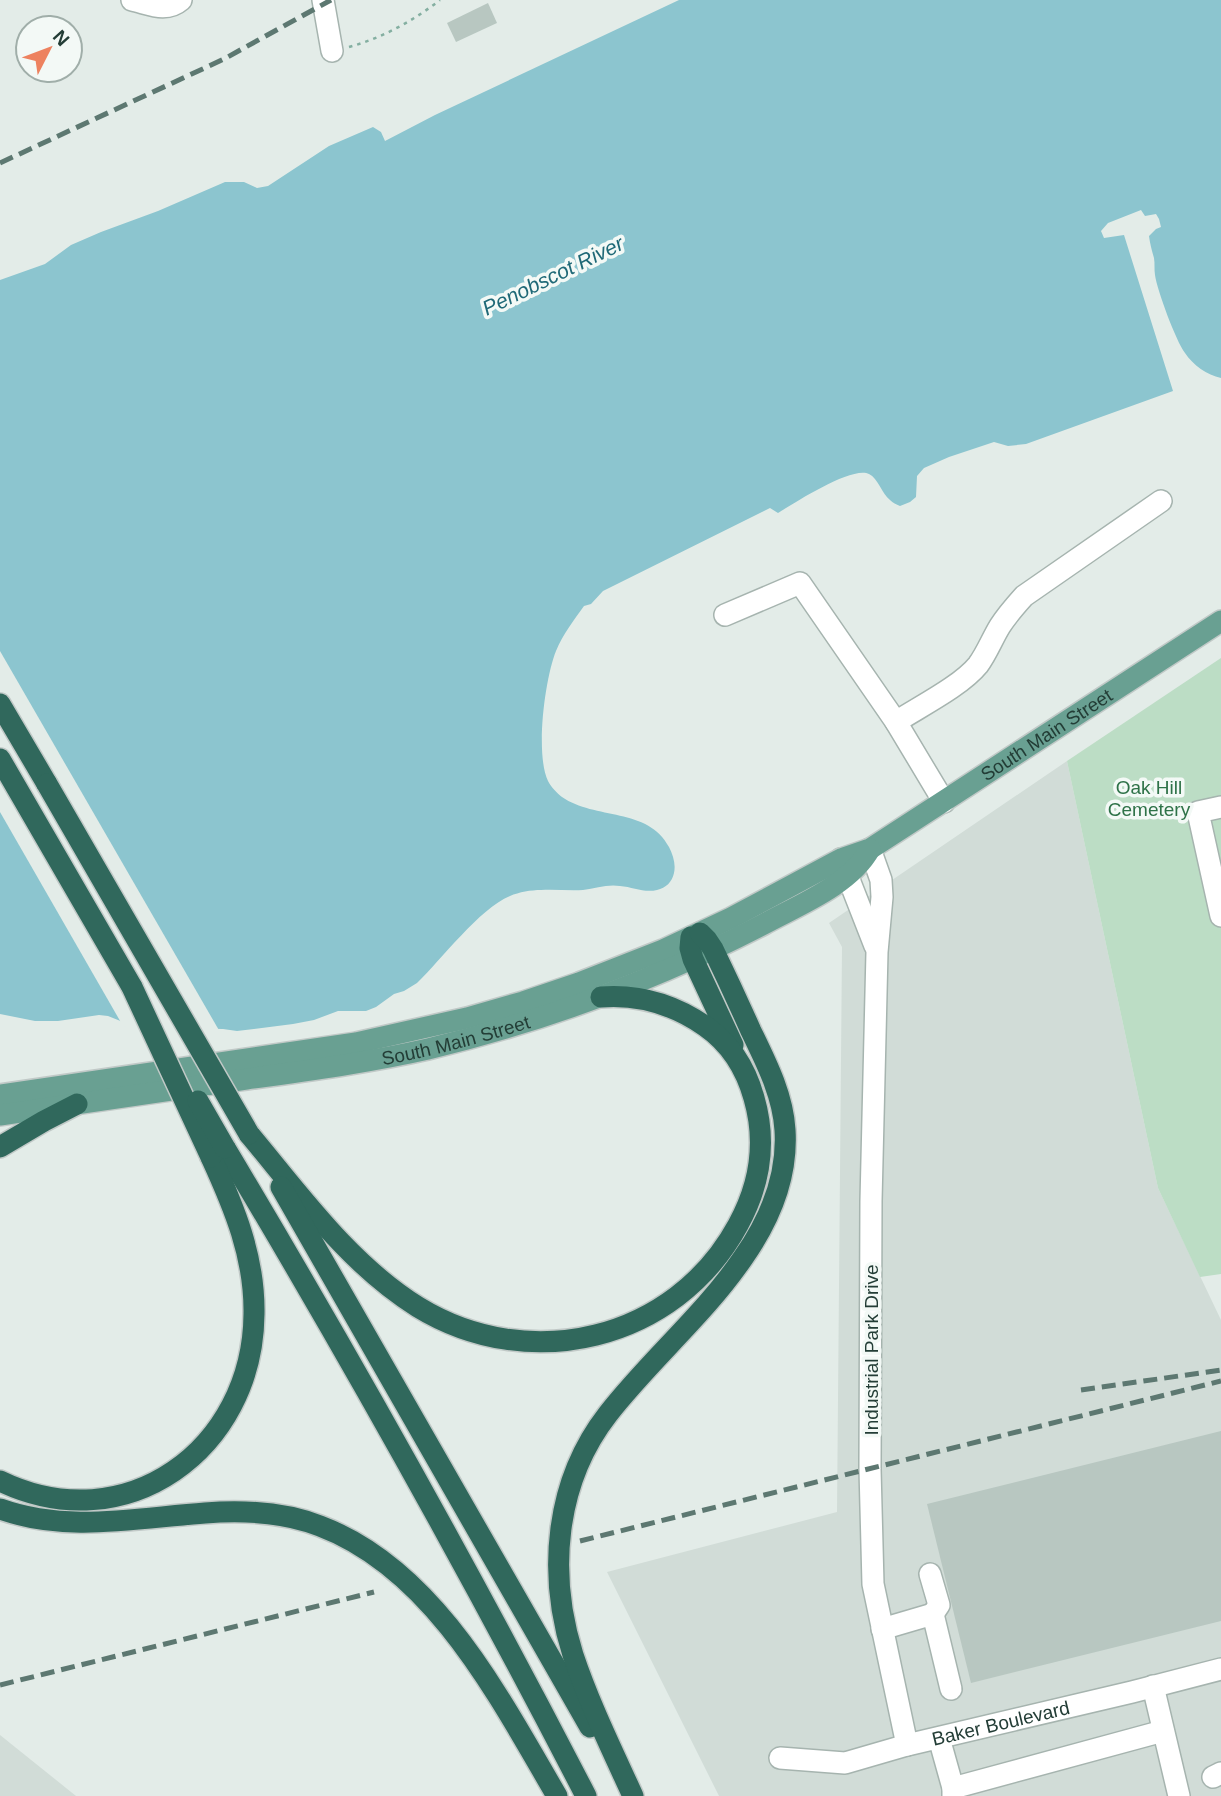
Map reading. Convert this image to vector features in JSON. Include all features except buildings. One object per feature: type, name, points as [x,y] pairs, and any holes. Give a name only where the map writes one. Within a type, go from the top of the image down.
[{"type":"highway","points":[[0,704],[631,1796]]},
{"type":"highway","points":[[0,759],[132,987],[218,1152],[296,1268],[409,1466],[586,1796]]},
{"type":"highway","points":[[249,1134],[359,1261],[388,1286],[420,1308],[452,1324],[494,1337],[532,1342],[574,1340],[619,1328],[658,1309],[702,1275],[729,1241],[749,1203],[758,1177],[761,1162],[759,1116],[751,1086],[699,945]]},
{"type":"highway","points":[[631,1796],[573,1653],[561,1593],[559,1567],[560,1534],[565,1504],[571,1481],[596,1430],[633,1384],[737,1267],[762,1226],[779,1187],[785,1144],[780,1102],[766,1063],[699,945]]},
{"type":"highway","points":[[601,997],[637,998],[661,1003],[685,1014],[724,1042],[744,1069]]},
{"type":"highway","points":[[0,1147],[77,1104]]},
{"type":"highway","points":[[0,1481],[35,1495],[62,1500],[115,1496],[142,1488],[177,1469],[203,1446],[225,1419],[238,1395],[248,1366],[254,1303],[245,1241],[218,1152]]},
{"type":"highway","points":[[0,1509],[30,1518],[78,1523],[210,1513],[253,1513],[303,1520],[350,1539],[372,1553],[405,1581],[454,1634],[488,1681],[557,1796]]},
{"type":"main road","name":"South Main Street","points":[[0,1115],[372,1060],[427,1049],[601,997],[699,945],[807,901],[844,867],[860,864],[870,849],[1221,621]]},
{"type":"main road","name":"South Main Street","points":[[0,1095],[327,1048],[429,1028],[514,1005],[607,972],[699,945]]},
{"type":"street","points":[[132,0],[165,8],[181,0]]},
{"type":"street","points":[[323,0],[332,51]]},
{"type":"street","points":[[896,722],[960,681],[979,664],[1000,626],[1024,596],[1161,501]]},
{"type":"street","points":[[725,615],[800,583],[896,722],[944,802]]},
{"type":"street","points":[[1221,807],[1198,812],[1221,916]]},
{"type":"street","name":"Industrial Park Drive","points":[[870,849],[881,880],[882,907],[877,952],[871,1201],[870,1468],[873,1584],[907,1745]]},
{"type":"street","name":"Industrial Park Drive","points":[[844,867],[877,952]]},
{"type":"street","points":[[882,1629],[933,1614],[939,1605],[930,1574]]},
{"type":"street","points":[[933,1614],[951,1689]]},
{"type":"street","name":"Baker Boulevard","points":[[780,1758],[845,1763],[907,1745],[1221,1669]]},
{"type":"street","points":[[1153,1686],[1179,1796]]},
{"type":"street","points":[[939,1738],[953,1792],[1163,1731]]},
{"type":"path","points":[[332,51],[364,43],[416,19],[440,0]]},
{"type":"shaded area","points":[[1067,761],[1158,1188],[1221,1320],[1221,1796],[719,1796],[607,1572],[837,1512],[842,947],[829,923]]},
{"type":"shaded area","points":[[0,1735],[76,1796],[0,1796]]},
{"type":"green space","name":"Oak Hill Cemetery","points":[[1221,658],[1221,1274],[1200,1277],[1158,1188],[1067,761]]},
{"type":"water","name":"Penobscot River","points":[[679,0],[1221,0],[1221,378],[1196,365],[1177,338],[1156,282],[1149,239],[1156,229],[1161,227],[1159,219],[1156,214],[1145,216],[1141,210],[1108,223],[1101,231],[1104,238],[1124,235],[1173,391],[1026,444],[1008,446],[994,442],[949,457],[924,468],[917,476],[916,497],[900,506],[887,497],[869,474],[850,475],[824,486],[778,513],[770,508],[603,591],[591,604],[584,606],[562,639],[552,663],[543,716],[544,769],[549,783],[562,797],[590,809],[635,820],[660,834],[670,850],[675,866],[672,879],[663,888],[648,891],[611,886],[583,890],[533,890],[510,896],[498,902],[474,923],[417,983],[366,1011],[338,1011],[314,1020],[237,1031],[166,1028],[123,1022],[99,1015],[58,1021],[35,1021],[0,1014],[0,280],[45,264],[71,245],[225,182],[244,182],[257,188],[268,186],[329,146],[373,127],[381,132],[385,141]]},
{"type":"pier","points":[[0,651],[220,1032],[166,1032],[123,1026],[0,812]]},
{"type":"railway","points":[[0,163],[224,59],[331,0]]},
{"type":"railway","points":[[1081,1390],[1221,1370]]},
{"type":"railway","points":[[580,1541],[1221,1381]]},
{"type":"railway","points":[[0,1685],[374,1592]]}]
